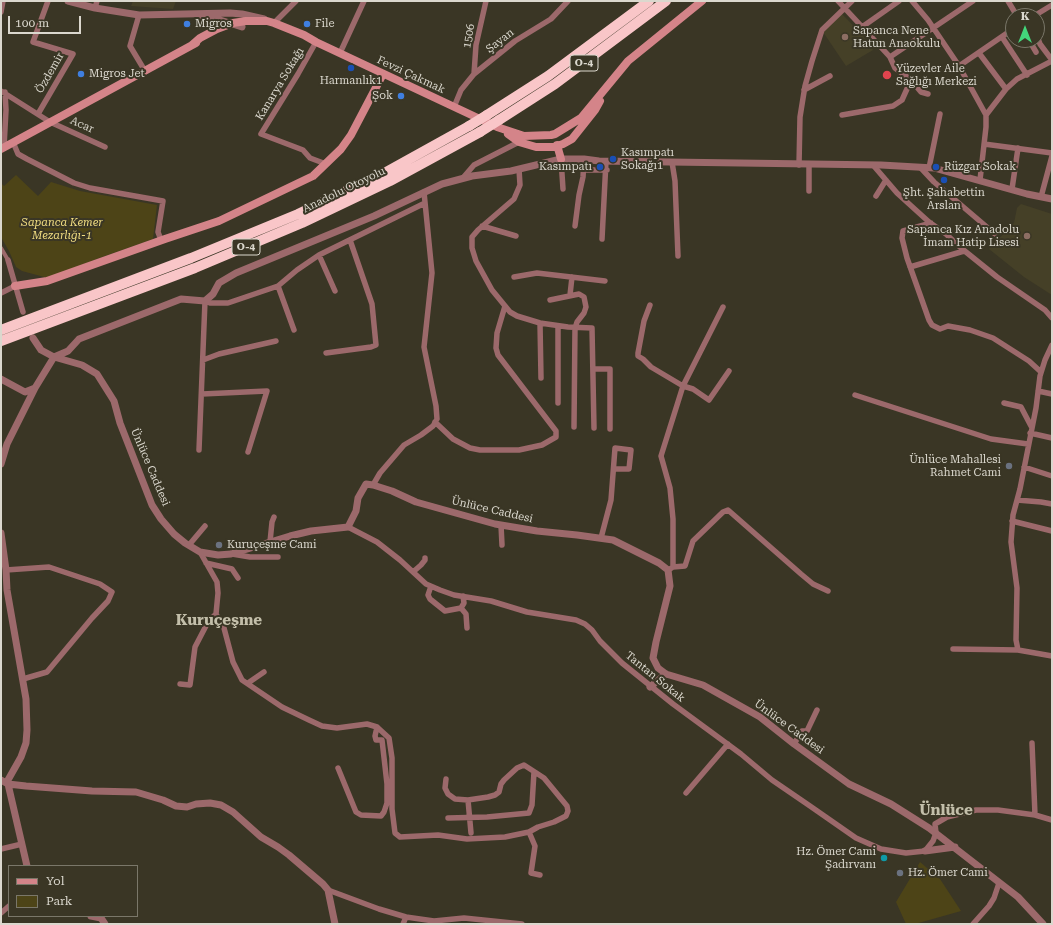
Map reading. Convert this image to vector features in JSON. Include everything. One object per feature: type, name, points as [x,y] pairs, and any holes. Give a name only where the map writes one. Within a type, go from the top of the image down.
[{"type":"highway","name":"Anadolu Otoyolu","points":[[1,330],[191,258],[298,214],[386,172],[487,115],[548,76],[649,1]]},
{"type":"highway","name":"Anadolu Otoyolu","points":[[1,341],[195,268],[302,224],[390,181],[498,123],[555,84],[666,1]]},
{"type":"main road","points":[[548,148],[548,140],[553,135],[581,118],[628,61],[702,1]]},
{"type":"main road","points":[[2,148],[192,45],[246,20],[270,22],[304,35],[316,42]]},
{"type":"main road","points":[[192,45],[200,38],[213,31],[231,27],[261,26],[269,27],[316,42]]},
{"type":"main road","name":"Fevzi Çakmak","points":[[316,42],[454,107],[498,123]]},
{"type":"main road","points":[[16,286],[48,281],[161,240],[219,221],[313,176],[342,149],[383,74]]},
{"type":"main road","points":[[498,123],[519,142],[536,147],[548,148],[560,145],[572,139],[590,116],[613,78]]},
{"type":"main road","points":[[498,123],[524,136],[560,136],[561,159]]},
{"type":"street","points":[[1,12],[2,1]]},
{"type":"street","name":"Özdemir","points":[[38,114],[73,54],[33,42],[48,1]]},
{"type":"street","points":[[68,1],[96,5],[139,16],[226,13],[242,14],[270,22],[296,1]]},
{"type":"street","points":[[340,53],[364,1]]},
{"type":"street","name":"1506","points":[[474,74],[476,45],[486,1]]},
{"type":"street","name":"Şayan","points":[[454,107],[462,90],[474,74],[515,41],[551,19],[568,1]]},
{"type":"street","points":[[838,1],[890,57],[894,68],[910,80],[921,92],[928,94]]},
{"type":"street","points":[[799,165],[800,116],[804,90],[822,30],[852,1]]},
{"type":"street","points":[[862,27],[898,1]]},
{"type":"street","points":[[912,1],[959,66],[986,115],[980,180]]},
{"type":"street","points":[[890,57],[973,1]]},
{"type":"street","points":[[183,15],[212,19],[231,27],[231,17],[226,13]]},
{"type":"street","points":[[139,16],[130,46],[145,71]]},
{"type":"street","points":[[212,19],[214,23],[213,31]]},
{"type":"street","points":[[959,66],[1005,35]]},
{"type":"street","points":[[1002,37],[1026,75]]},
{"type":"street","name":"Kanarya Sokağı","points":[[316,42],[261,134],[303,150],[310,158],[326,164]]},
{"type":"street","points":[[1033,48],[1036,52]]},
{"type":"street","points":[[986,115],[1006,89],[1017,79],[1052,60],[1043,48]]},
{"type":"street","points":[[979,53],[1006,89]]},
{"type":"street","points":[[804,90],[830,76]]},
{"type":"street","points":[[842,116],[893,106],[902,100],[910,80]]},
{"type":"street","points":[[2,148],[6,110],[3,92]]},
{"type":"street","name":"Acar","points":[[3,92],[50,122],[105,146]]},
{"type":"street","points":[[929,168],[940,114]]},
{"type":"street","points":[[13,142],[18,154],[74,183],[90,188],[163,201],[158,232],[161,240]]},
{"type":"street","points":[[462,180],[474,165],[519,142]]},
{"type":"street","points":[[984,144],[1052,152]]},
{"type":"street","points":[[1012,189],[1018,148]]},
{"type":"street","points":[[1041,197],[1052,156]]},
{"type":"street","points":[[561,159],[563,189]]},
{"type":"street","points":[[199,450],[205,301],[213,294],[220,284],[236,273],[374,216],[442,184],[462,180],[472,176],[488,175],[561,159],[584,159],[606,162],[873,165],[929,168],[958,174],[1052,199]]},
{"type":"street","points":[[575,226],[584,159]]},
{"type":"street","points":[[602,239],[606,162]]},
{"type":"street","points":[[672,162],[675,181],[678,256]]},
{"type":"street","points":[[809,165],[809,191]]},
{"type":"street","points":[[873,165],[898,193],[931,223],[997,277],[1045,310],[1052,318]]},
{"type":"street","points":[[920,167],[934,182],[995,234]]},
{"type":"street","points":[[519,169],[520,185],[514,199],[482,226],[472,237],[472,248],[482,274],[510,312],[517,316],[540,323],[575,328],[592,328],[594,428]]},
{"type":"street","points":[[583,170],[606,170]]},
{"type":"street","points":[[876,196],[886,180]]},
{"type":"street","points":[[348,527],[356,511],[358,498],[366,484],[373,485],[380,473],[404,445],[433,426],[437,419],[436,406],[424,347],[432,273],[424,192]]},
{"type":"street","points":[[1,464],[7,444],[35,388],[54,357],[68,351],[79,339],[181,299],[205,301],[210,303],[228,303],[278,286],[297,270],[319,255],[425,202]]},
{"type":"street","points":[[931,223],[903,231],[902,238],[910,267],[932,325],[940,329],[948,326],[970,330],[993,338],[1029,361],[1041,372]]},
{"type":"street","points":[[482,226],[516,236]]},
{"type":"street","points":[[326,353],[376,345],[372,304],[350,240]]},
{"type":"street","points":[[1,248],[8,260],[23,312]]},
{"type":"street","points":[[910,267],[964,251]]},
{"type":"street","points":[[319,255],[335,291]]},
{"type":"street","points":[[514,277],[537,273],[605,281]]},
{"type":"street","points":[[570,295],[572,277]]},
{"type":"street","points":[[1,293],[16,286]]},
{"type":"street","points":[[278,286],[294,330]]},
{"type":"street","points":[[550,300],[579,294],[584,297],[586,307],[575,328],[574,427]]},
{"type":"street","points":[[435,422],[453,439],[470,448],[480,450],[519,450],[542,445],[556,437],[556,431],[498,355],[496,348],[497,333],[505,306]]},
{"type":"street","points":[[650,306],[641,334],[638,356],[643,358],[651,367],[683,386],[693,389],[709,400],[729,371]]},
{"type":"street","points":[[650,687],[666,674],[658,668],[654,658],[656,642],[670,586],[672,519],[670,488],[661,456],[683,386],[723,306]]},
{"type":"street","points":[[540,323],[541,378]]},
{"type":"street","points":[[558,326],[558,403]]},
{"type":"street","name":"Ünlüce Caddesi","points":[[33,338],[41,350],[54,357],[82,364],[97,374],[114,401],[120,423],[152,505],[161,519],[174,534],[200,552],[218,555],[231,554],[270,542],[311,532],[348,527]]},
{"type":"street","points":[[203,360],[219,354],[276,341]]},
{"type":"street","points":[[1018,650],[1016,640],[1017,588],[1011,542],[1012,521],[1032,427],[1041,372],[1052,345]]},
{"type":"street","points":[[594,369],[610,369],[610,429]]},
{"type":"street","points":[[1,379],[25,392],[35,388]]},
{"type":"street","points":[[202,394],[267,391],[248,452]]},
{"type":"street","points":[[1038,391],[1052,394]]},
{"type":"street","points":[[855,395],[991,439],[1028,444]]},
{"type":"street","points":[[1004,403],[1021,407],[1032,427]]},
{"type":"street","points":[[1030,433],[1052,438]]},
{"type":"street","points":[[601,538],[611,500],[615,448],[631,450],[629,469],[614,469]]},
{"type":"street","points":[[1024,467],[1052,476]]},
{"type":"street","name":"Ünlüce Caddesi","points":[[373,485],[423,504],[501,525],[536,531],[613,540],[670,568]]},
{"type":"street","points":[[1017,500],[1052,504]]},
{"type":"street","points":[[670,568],[685,566],[693,541],[723,512],[728,510],[813,584],[828,591]]},
{"type":"street","points":[[270,542],[274,517]]},
{"type":"street","points":[[1012,521],[1052,531]]},
{"type":"street","points":[[501,525],[502,545]]},
{"type":"street","points":[[189,545],[205,526]]},
{"type":"street","name":"Tantan Sokak","points":[[348,527],[377,542],[400,560],[426,584],[454,595],[491,601],[527,612],[576,620],[585,624],[622,663],[650,687],[728,744],[772,780],[856,838],[881,849],[906,853],[925,851]]},
{"type":"street","points":[[1,533],[7,590],[26,699],[27,730],[26,744],[21,757],[8,780],[8,784],[27,865]]},
{"type":"street","points":[[200,552],[216,582],[218,594],[216,614],[224,628],[233,662],[242,680],[282,707],[322,726],[337,728],[367,724],[377,727],[389,738],[392,758],[392,809],[395,833],[400,837],[438,835],[467,839],[506,837],[529,832],[538,827],[554,822],[566,816],[568,811],[567,806],[554,788],[544,778],[524,765],[517,768],[504,780],[501,784],[499,792],[495,795],[468,800],[455,798],[448,794],[446,779]]},
{"type":"street","points":[[231,554],[250,557],[278,557]]},
{"type":"street","points":[[413,572],[425,560],[425,558]]},
{"type":"street","points":[[206,563],[232,569],[238,578]]},
{"type":"street","points":[[6,570],[49,567],[100,584],[112,592],[108,601],[47,672],[23,679]]},
{"type":"street","points":[[431,586],[428,595],[430,599],[445,611],[461,608],[464,603],[464,596]]},
{"type":"street","points":[[461,608],[466,614],[467,628]]},
{"type":"street","points":[[180,684],[190,685],[195,648],[208,622],[216,614]]},
{"type":"street","points":[[953,649],[1018,650],[1052,656]]},
{"type":"street","points":[[248,683],[264,672]]},
{"type":"street","name":"Ünlüce Caddesi","points":[[666,674],[703,685],[760,717],[849,784],[891,804],[936,833],[1018,897],[1043,924]]},
{"type":"street","points":[[794,744],[802,731],[806,731],[816,710]]},
{"type":"street","points":[[338,768],[356,812],[361,816],[381,816],[387,803],[387,784],[382,740],[376,740],[375,736],[377,727]]},
{"type":"street","points":[[1032,743],[1035,816]]},
{"type":"street","points":[[686,793],[728,744]]},
{"type":"street","points":[[448,818],[529,813],[532,805],[534,772]]},
{"type":"street","points":[[1,780],[8,784],[92,791],[136,792],[163,800],[176,806],[210,803],[221,805],[233,812],[261,837],[289,855],[323,884],[328,890],[335,924]]},
{"type":"street","points":[[468,800],[471,833]]},
{"type":"street","points":[[925,851],[933,841],[936,833],[935,824],[947,817],[976,810],[998,810],[1052,820]]},
{"type":"street","points":[[529,832],[535,846],[531,873],[540,875]]},
{"type":"street","points":[[1,849],[22,844]]},
{"type":"street","points":[[925,851],[954,847]]},
{"type":"street","points":[[973,924],[992,902],[999,883]]},
{"type":"street","points":[[328,890],[378,909],[428,922],[464,918],[499,923],[522,924]]},
{"type":"street","points":[[96,917],[101,918],[105,924]]},
{"type":"street","points":[[403,924],[406,917]]},
{"type":"shaded area","points":[[133,1],[176,1],[173,9],[131,6]]},
{"type":"shaded area","name":"Sapanca Nene Hatun Anaokulu","points":[[842,14],[869,42],[873,50],[846,66],[823,32]]},
{"type":"shaded area","name":"Sapanca Kız Anadolu İmam Hatip Lisesi","points":[[1021,204],[1052,214],[1052,295],[1024,277],[989,249],[1014,223],[1017,208]]},
{"type":"green space","name":"Sapanca Kemer Mezarlığı-1","points":[[16,175],[38,196],[51,182],[80,191],[157,205],[153,239],[48,278],[22,271],[16,267],[1,237],[1,183],[4,186]]},
{"type":"green space","points":[[920,862],[940,879],[961,911],[915,924],[906,924],[896,902]]},
{"type":"place","name":"Migros","points":[[187,24]]},
{"type":"place","name":"File","points":[[307,24]]},
{"type":"place","name":"Sapanca Nene Hatun Anaokulu","points":[[845,37]]},
{"type":"place","name":"Harmanlık1","points":[[351,68]]},
{"type":"place","name":"Migros Jet","points":[[81,74]]},
{"type":"place","name":"Yüzevler Aile Sağlığı Merkezi","points":[[887,75]]},
{"type":"place","name":"Şok","points":[[401,96]]},
{"type":"place","name":"Kasımpatı Sokağı1","points":[[613,159]]},
{"type":"place","name":"Kasımpatı","points":[[600,167]]},
{"type":"place","name":"Rüzgar Sokak","points":[[936,167]]},
{"type":"place","name":"Şht. Şahabettin Arslan","points":[[944,180]]},
{"type":"place","name":"Sapanca Kız Anadolu İmam Hatip Lisesi","points":[[1027,236]]},
{"type":"place","name":"Ünlüce Mahallesi Rahmet Cami","points":[[1009,466]]},
{"type":"place","name":"Kuruçeşme Cami","points":[[219,545]]},
{"type":"place","name":"Hz. Ömer Cami Şadırvanı","points":[[884,858]]},
{"type":"place","name":"Hz. Ömer Cami","points":[[900,873]]},
{"type":"district","name":"Kuruçeşme","points":[[219,621]]},
{"type":"district","name":"Ünlüce","points":[[946,811]]}]
